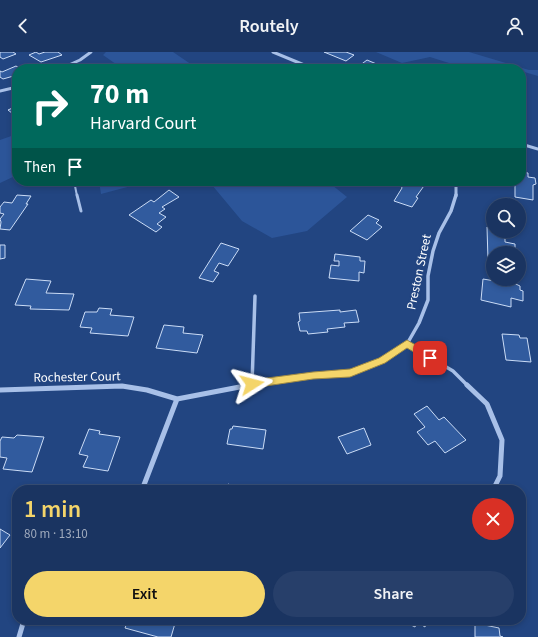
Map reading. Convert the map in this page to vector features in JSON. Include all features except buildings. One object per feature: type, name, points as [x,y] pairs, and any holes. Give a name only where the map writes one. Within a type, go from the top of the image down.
[{"type":"street","points":[[71,64],[80,60],[90,52]]},
{"type":"street","points":[[274,52],[303,64]]},
{"type":"street","points":[[0,91],[12,88]]},
{"type":"street","points":[[526,145],[538,149]]},
{"type":"street","name":"Preston Street","points":[[177,400],[252,384],[350,373],[382,361],[407,344],[419,323],[428,300],[428,276],[433,251],[439,232],[451,211],[456,196],[456,186]]},
{"type":"street","points":[[252,384],[254,296]]},
{"type":"street","points":[[407,344],[453,371],[487,404],[502,440],[500,476],[496,485]]},
{"type":"street","name":"Rochester Court","points":[[0,390],[122,386],[147,390],[177,400]]},
{"type":"street","points":[[144,485],[177,400]]},
{"type":"street","points":[[19,637],[23,625]]},
{"type":"lane","points":[[75,186],[81,211]]},
{"type":"shaded area","points":[[106,52],[173,52],[191,64],[116,64],[103,55]]},
{"type":"shaded area","points":[[376,52],[469,52],[509,64],[452,64],[430,57],[402,63]]},
{"type":"shaded area","points":[[526,69],[538,70],[538,76],[526,72]]},
{"type":"shaded area","points":[[12,136],[12,177],[0,183],[0,140]]},
{"type":"shaded area","points":[[100,186],[131,186],[101,194]]},
{"type":"shaded area","points":[[213,186],[333,186],[347,197],[307,231],[272,238],[242,221]]},
{"type":"route","points":[[252,384],[275,380],[350,373],[382,361],[407,344],[430,358]]}]
